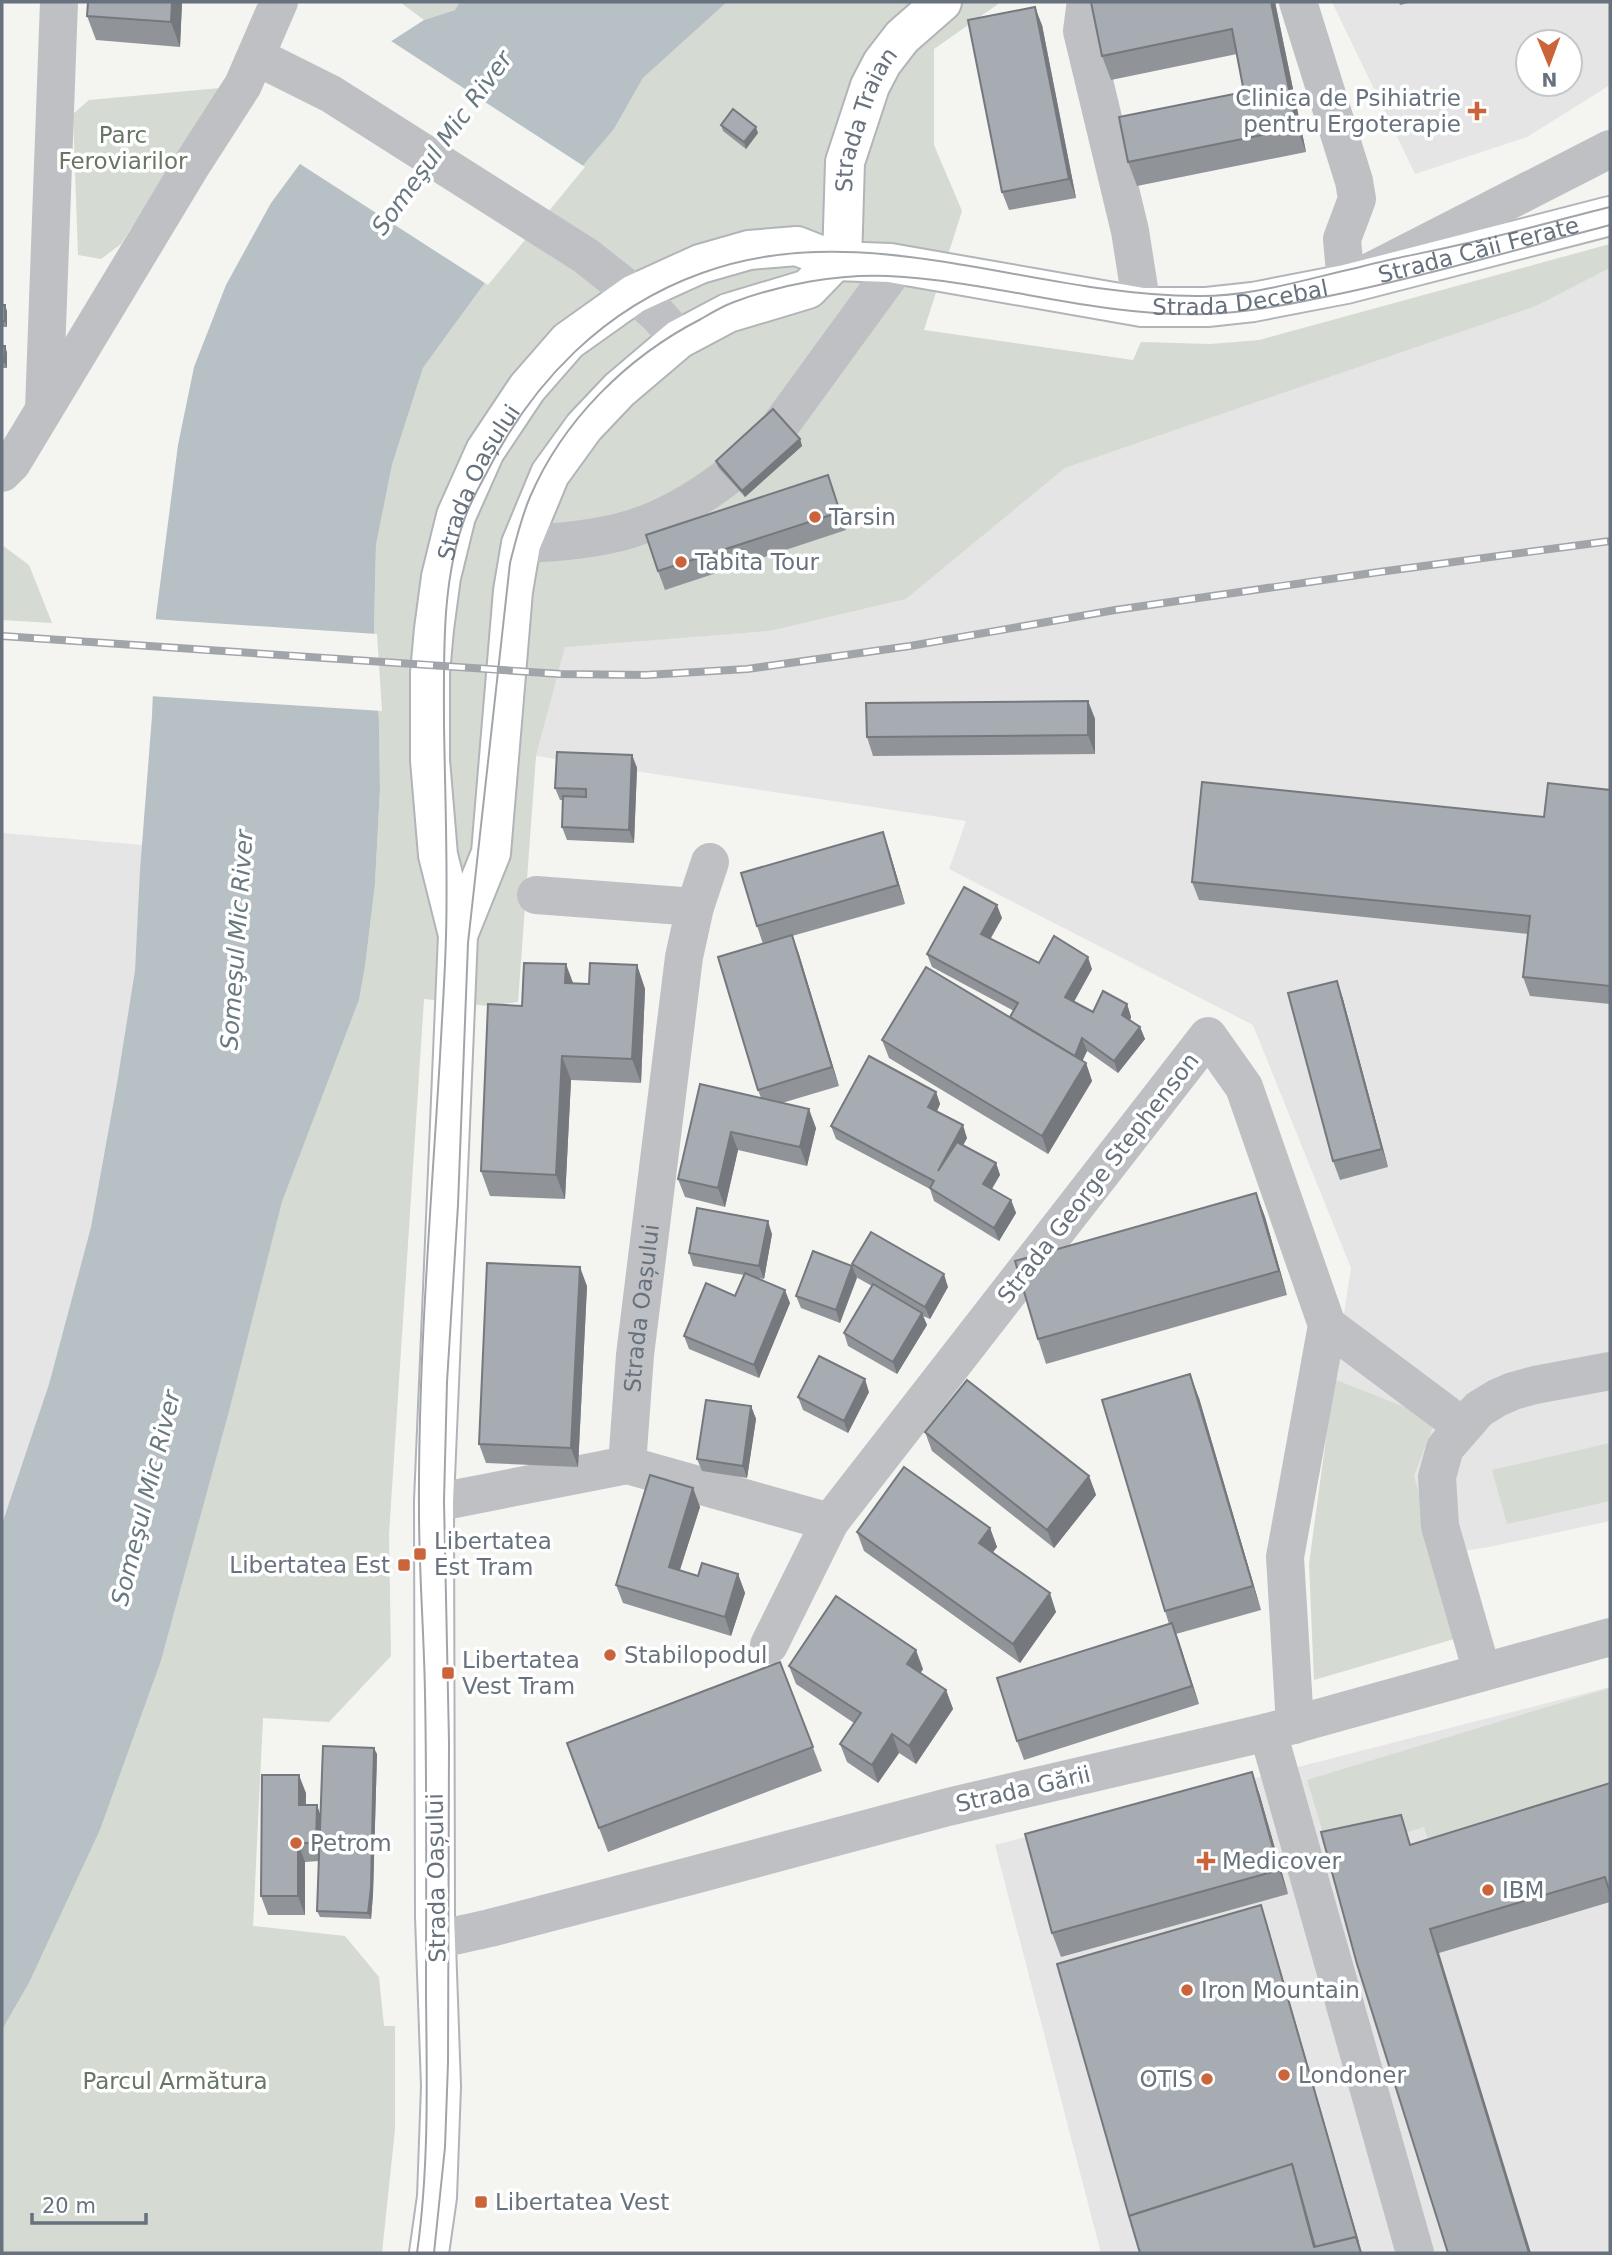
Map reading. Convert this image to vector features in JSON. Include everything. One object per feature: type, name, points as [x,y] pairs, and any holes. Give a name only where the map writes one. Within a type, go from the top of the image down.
[{"type":"main road","name":"Strada Traian","points":[[838,261],[845,162],[870,86],[882,63],[902,37],[942,2]]},
{"type":"main road","name":"Strada Căii Ferate","points":[[1346,284],[1610,216]]},
{"type":"main road","name":"Strada Oașului","points":[[429,2253],[437,2197],[441,2132],[445,1938],[434,1501],[458,936],[438,855],[430,747],[430,673],[440,576],[456,516],[485,451],[527,388],[568,341],[634,294],[700,264],[749,250],[797,246],[838,261],[808,289],[728,313],[679,339],[619,390],[584,427],[550,474],[521,544],[513,591],[491,853],[458,936]]},
{"type":"main road","name":"Strada Decebal","points":[[838,261],[890,262],[1142,307],[1208,307],[1253,302],[1346,284]]},
{"type":"street","points":[[44,411],[59,2]]},
{"type":"street","points":[[2,473],[12,463],[191,166],[243,85],[279,2]]},
{"type":"street","points":[[1093,2],[1085,8],[1082,32],[1130,230],[1142,307]]},
{"type":"street","points":[[1298,2],[1354,181],[1357,199],[1342,239],[1346,284]]},
{"type":"street","points":[[257,57],[331,94],[586,256],[658,315],[679,339]]},
{"type":"street","name":"Strada Decebal","points":[[1346,284],[1610,149]]},
{"type":"street","points":[[782,423],[889,276],[890,262]]},
{"type":"street","points":[[48,280],[70,293],[92,297],[116,292]]},
{"type":"street","points":[[521,544],[616,534],[646,526],[689,505],[727,477]]},
{"type":"street","name":"Strada Oașului","points":[[627,1465],[635,1355],[684,957],[695,907],[710,862]]},
{"type":"street","points":[[536,895],[695,907]]},
{"type":"street","name":"Strada George Stephenson","points":[[769,1646],[830,1522],[1208,1036],[1244,1087],[1327,1325],[1285,1557],[1281,1729],[1415,2253]]},
{"type":"street","points":[[1327,1325],[1462,1426]]},
{"type":"street","points":[[1482,1672],[1440,1526],[1437,1477],[1446,1448],[1479,1409],[1513,1391],[1610,1371]]},
{"type":"street","points":[[434,1501],[627,1465],[830,1522]]},
{"type":"street","name":"Strada Gării","points":[[445,1938],[690,1877],[948,1807],[1281,1729],[1610,1637]]},
{"type":"shaded area","name":"Clinica de Psihiatrie pentru Ergoterapie","points":[[1332,2],[1610,2],[1610,85],[1527,137],[1415,174]]},
{"type":"shaded area","points":[[1610,268],[1610,1521],[1489,1547],[1437,1555],[1414,1476],[1436,1419],[1334,1379],[1351,1268],[1253,1025],[949,869],[966,821],[536,756],[565,646],[770,631],[906,599],[1065,468],[1536,306]]},
{"type":"shaded area","points":[[2,833],[142,845],[135,970],[91,1227],[49,1384],[2,1524]]},
{"type":"shaded area","points":[[1610,1687],[1610,2253],[1101,2253],[995,1845]]},
{"type":"green space","points":[[400,2],[460,2],[455,10],[424,20]]},
{"type":"green space","name":"Parcul Armătura","points":[[727,2],[1001,2],[934,49],[934,145],[962,211],[924,330],[1133,360],[1141,342],[1210,344],[1259,340],[1610,244],[1610,268],[1536,306],[1065,468],[906,599],[770,631],[565,647],[536,756],[518,1002],[488,1006],[424,999],[389,1534],[391,1656],[329,1722],[263,1718],[253,1926],[345,1936],[379,1977],[384,2026],[395,2026],[395,2129],[382,2253],[2,2253],[2,2030],[29,1983],[100,1830],[161,1661],[230,1408],[282,1202],[359,1000],[375,884],[380,789],[374,628],[376,545],[392,465],[423,368],[492,273],[614,129],[643,78]]},
{"type":"green space","name":"Parc Feroviarilor","points":[[220,88],[121,244],[101,259],[78,255],[73,114],[89,100]]},
{"type":"green space","points":[[2,545],[29,565],[52,623],[2,620]]},
{"type":"green space","points":[[1334,1379],[1436,1419],[1414,1476],[1461,1637],[1314,1680],[1309,1564]]},
{"type":"green space","points":[[1610,1443],[1610,1501],[1507,1524],[1492,1470]]},
{"type":"green space","points":[[1610,1688],[1610,1797],[1432,1851],[1424,1827],[1330,1856],[1307,1780]]},
{"type":"water","name":"Someşul Mic River","points":[[460,2],[727,2],[643,78],[614,129],[492,273],[423,368],[392,465],[376,545],[374,628],[380,789],[375,884],[359,1000],[282,1202],[230,1408],[161,1661],[100,1830],[29,1983],[2,2030],[2,1524],[49,1384],[91,1227],[117,1083],[135,970],[156,616],[178,445],[194,367],[226,285],[271,203],[390,42],[424,20],[455,10]]},
{"type":"pier","points":[[388,39],[585,167],[488,285],[297,162]]},
{"type":"pier","points":[[152,619],[377,634],[382,711],[149,696]]},
{"type":"building","points":[[88,2],[172,2],[171,22],[87,16]]},
{"type":"building","points":[[1091,2],[1271,2],[1297,128],[1128,162],[1119,117],[1244,92],[1232,29],[1102,56]]},
{"type":"building","points":[[1035,7],[1069,179],[1002,192],[968,20]]},
{"type":"building","points":[[733,109],[756,127],[744,142],[721,125]]},
{"type":"building","points":[[2,305],[5,305],[5,321],[2,321]]},
{"type":"building","points":[[2,346],[5,346],[4,362],[2,362]]},
{"type":"building","points":[[773,409],[800,439],[742,491],[716,461]]},
{"type":"building","points":[[828,475],[840,512],[658,571],[646,535]]},
{"type":"building","points":[[1088,701],[1088,735],[867,737],[866,703]]},
{"type":"building","points":[[557,752],[632,755],[629,830],[562,827],[563,796],[586,797],[586,789],[555,788]]},
{"type":"building","points":[[1202,782],[1544,817],[1548,783],[1610,790],[1610,986],[1523,977],[1530,916],[1192,882]]},
{"type":"building","points":[[883,832],[898,885],[757,926],[741,873]]},
{"type":"building","points":[[964,887],[997,905],[981,934],[1039,963],[1054,936],[1088,957],[1065,997],[1093,1012],[1103,991],[1127,1004],[1122,1015],[1140,1027],[1114,1061],[1082,1038],[1075,1056],[1010,1017],[1018,1003],[927,954]]},
{"type":"building","points":[[792,935],[832,1067],[758,1090],[718,957]]},
{"type":"building","points":[[524,963],[566,964],[565,983],[589,984],[590,963],[637,965],[632,1059],[562,1056],[556,1175],[481,1171],[488,1004],[522,1006]]},
{"type":"building","points":[[926,967],[1086,1063],[1042,1136],[882,1040]]},
{"type":"building","points":[[1337,981],[1382,1149],[1333,1161],[1288,993]]},
{"type":"building","points":[[869,1056],[936,1092],[928,1107],[963,1125],[938,1171],[957,1142],[996,1163],[983,1184],[1011,1200],[994,1228],[930,1188],[934,1181],[831,1126]]},
{"type":"building","points":[[700,1084],[809,1109],[800,1147],[731,1132],[718,1188],[678,1179]]},
{"type":"building","points":[[1256,1193],[1279,1271],[1038,1339],[1015,1261]]},
{"type":"building","points":[[697,1208],[768,1221],[759,1266],[689,1253]]},
{"type":"building","points":[[871,1232],[944,1274],[925,1307],[852,1264]]},
{"type":"building","points":[[813,1251],[852,1266],[836,1310],[796,1296]]},
{"type":"building","points":[[487,1263],[580,1267],[571,1448],[479,1444]]},
{"type":"building","points":[[745,1273],[785,1290],[754,1365],[684,1336],[706,1283],[735,1296]]},
{"type":"building","points":[[873,1284],[922,1313],[893,1362],[844,1333]]},
{"type":"building","points":[[819,1356],[865,1379],[844,1421],[798,1397]]},
{"type":"building","points":[[1190,1374],[1253,1586],[1165,1611],[1102,1400]]},
{"type":"building","points":[[967,1380],[1089,1476],[1047,1530],[925,1432]]},
{"type":"building","points":[[706,1400],[751,1406],[743,1466],[697,1459]]},
{"type":"building","points":[[904,1467],[990,1528],[979,1543],[1050,1593],[1013,1644],[857,1532]]},
{"type":"building","points":[[650,1475],[693,1488],[669,1567],[698,1576],[702,1563],[738,1574],[725,1617],[616,1585]]},
{"type":"building","points":[[836,1596],[916,1650],[907,1664],[946,1690],[909,1746],[892,1734],[872,1765],[840,1744],[861,1713],[789,1666]]},
{"type":"building","points":[[1172,1623],[1192,1686],[1017,1741],[997,1678]]},
{"type":"building","points":[[780,1662],[813,1747],[599,1828],[567,1743]]},
{"type":"building","points":[[323,1746],[374,1748],[368,1913],[317,1911]]},
{"type":"building","points":[[1252,1772],[1279,1870],[1052,1933],[1025,1834]]},
{"type":"building","name":"Petrom","points":[[262,1775],[299,1775],[299,1805],[317,1805],[316,1843],[298,1843],[298,1896],[261,1896]]},
{"type":"building","points":[[1610,1783],[1610,1893],[1605,1877],[1430,1929],[1529,2253],[1448,2253],[1357,1964],[1321,1832],[1401,1815],[1410,1845]]},
{"type":"building","points":[[1261,1905],[1358,2242],[1356,2237],[1315,2247],[1292,2164],[1129,2216],[1057,1964]]},
{"type":"building","points":[[1292,2164],[1314,2247],[1356,2237],[1361,2253],[1140,2253],[1129,2216]]},
{"type":"tram line","points":[[417,2253],[424,2189],[427,2093],[426,1731],[419,1454],[426,1284],[446,951],[446,618],[452,565],[466,515],[504,440],[549,379],[575,352],[633,306],[702,273],[762,257],[824,252],[886,254],[1135,293],[1217,296],[1279,286],[1482,240],[1610,207]]},
{"type":"tram line","points":[[434,2253],[445,2147],[448,2063],[449,1742],[444,1501],[447,1382],[458,1205],[468,943],[510,563],[524,513],[544,469],[560,442],[600,393],[648,352],[674,334],[726,306],[790,285],[849,277],[888,276],[928,279],[1126,310],[1166,314],[1224,313],[1295,303],[1381,285],[1610,225]]},
{"type":"railway","points":[[2,636],[560,674],[646,675],[747,669],[910,646],[1115,610],[1610,541]]},
{"type":"place","name":"Clinica de Psihiatrie pentru Ergoterapie","points":[[1477,111]]},
{"type":"place","name":"Tarsin","points":[[815,517]]},
{"type":"place","name":"Tabita Tour","points":[[681,562]]},
{"type":"place","name":"Libertatea Est Tram","points":[[420,1554]]},
{"type":"place","name":"Libertatea Est","points":[[404,1565]]},
{"type":"place","name":"Stabilopodul","points":[[610,1655]]},
{"type":"place","name":"Libertatea Vest Tram","points":[[448,1673]]},
{"type":"place","name":"Petrom","points":[[296,1843]]},
{"type":"place","name":"Medicover","points":[[1206,1861]]},
{"type":"place","name":"IBM","points":[[1488,1890]]},
{"type":"place","name":"Iron Mountain","points":[[1187,1990]]},
{"type":"place","name":"Londoner","points":[[1284,2075]]},
{"type":"place","name":"OTIS","points":[[1207,2079]]},
{"type":"place","name":"Libertatea Vest","points":[[481,2202]]}]
